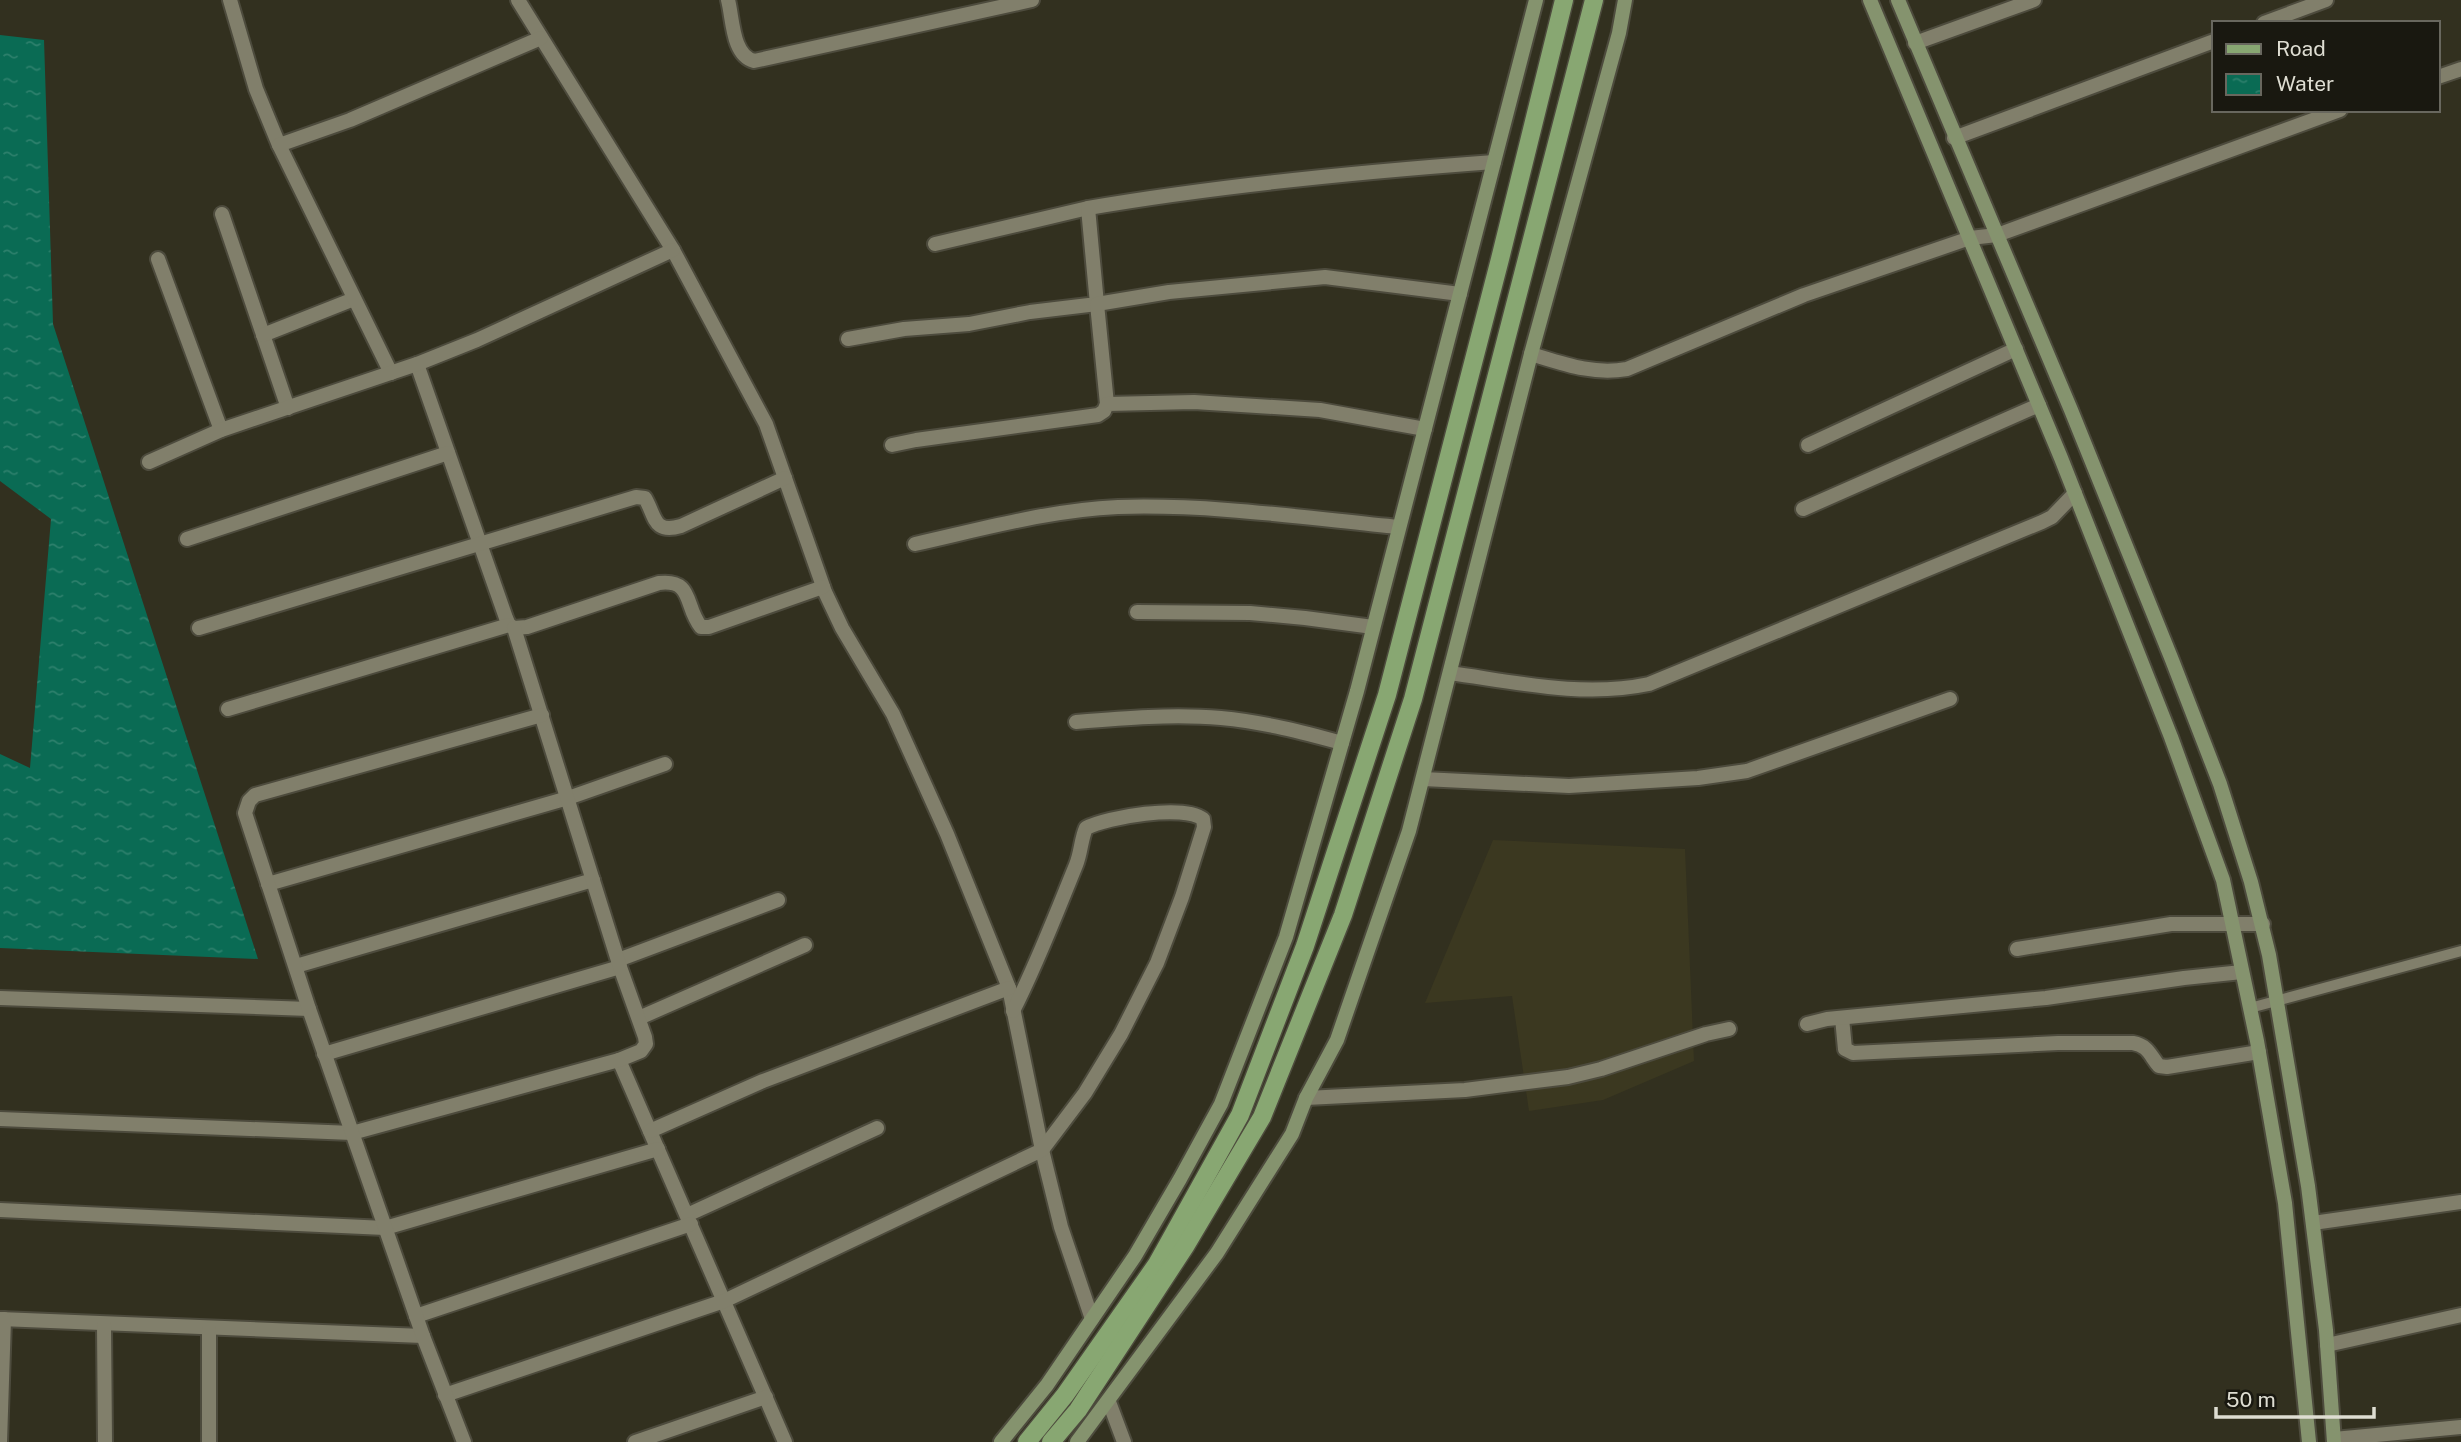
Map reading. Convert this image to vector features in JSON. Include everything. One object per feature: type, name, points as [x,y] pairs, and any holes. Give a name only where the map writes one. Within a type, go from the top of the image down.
[{"type":"main road","points":[[1001,1442],[1047,1385],[1135,1256],[1181,1179],[1221,1104],[1286,937],[1373,627],[1536,0]]},
{"type":"main road","points":[[1027,1442],[1065,1395],[1157,1264],[1240,1115],[1306,946],[1387,695],[1497,272],[1564,0]]},
{"type":"main road","points":[[1051,1442],[1078,1410],[1186,1245],[1262,1117],[1343,915],[1413,699],[1594,0]]},
{"type":"main road","points":[[1077,1442],[1217,1252],[1293,1134],[1306,1098],[1337,1040],[1409,831],[1531,354],[1619,33],[1625,0]]},
{"type":"main road","points":[[1870,0],[2075,494],[2171,737],[2223,880],[2259,1052],[2285,1203],[2309,1442]]},
{"type":"main road","points":[[1898,0],[2071,410],[2182,685],[2220,784],[2263,923],[2313,1223],[2327,1345],[2334,1440]]},
{"type":"street","points":[[230,0],[256,89],[279,145],[391,373]]},
{"type":"street","points":[[517,0],[673,250],[766,424],[823,587],[842,628],[892,714],[947,834],[991,937],[1009,988],[1042,1150],[1061,1227],[1092,1319]]},
{"type":"street","points":[[728,0],[737,44],[748,59],[754,61],[1032,0]]},
{"type":"street","points":[[1915,43],[2034,0]]},
{"type":"street","points":[[2269,21],[2326,0]]},
{"type":"street","points":[[279,145],[350,120],[541,38]]},
{"type":"street","points":[[1954,138],[2212,42]]},
{"type":"street","points":[[2440,76],[2461,69]]},
{"type":"street","points":[[1531,354],[1590,371],[1627,369],[1804,295],[1970,238],[1997,235],[2335,112]]},
{"type":"street","points":[[935,244],[1088,208],[1154,197],[1373,171],[1494,163]]},
{"type":"street","points":[[892,445],[1098,415],[1104,411],[1107,404],[1088,208]]},
{"type":"street","points":[[222,214],[288,408]]},
{"type":"street","points":[[149,462],[221,430],[417,364],[477,340],[673,250]]},
{"type":"street","points":[[158,259],[221,430]]},
{"type":"street","points":[[848,339],[904,329],[969,324],[1030,312],[1169,292],[1325,277],[1460,293]]},
{"type":"street","points":[[263,335],[354,299]]},
{"type":"street","points":[[1808,445],[2016,349]]},
{"type":"street","points":[[0,1119],[352,1133],[619,1060],[641,1051],[646,1044],[542,715],[417,364]]},
{"type":"street","points":[[1107,404],[1194,402],[1320,410],[1425,429]]},
{"type":"street","points":[[1803,509],[2039,405]]},
{"type":"street","points":[[187,539],[447,453]]},
{"type":"street","points":[[199,628],[636,497],[645,498],[661,528],[670,529],[785,478]]},
{"type":"street","points":[[1450,673],[1597,691],[1649,684],[2042,522],[2052,517],[2075,494]]},
{"type":"street","points":[[915,544],[1053,513],[1116,508],[1164,507],[1399,527]]},
{"type":"street","points":[[228,709],[512,626],[527,627],[659,583],[673,581],[681,586],[701,627],[709,627],[823,587]]},
{"type":"street","points":[[1137,612],[1250,613],[1373,627]]},
{"type":"street","points":[[1423,779],[1569,786],[1698,778],[1747,771],[1950,699]]},
{"type":"street","points":[[464,1442],[423,1336],[324,1054],[245,813],[248,801],[255,795],[542,715]]},
{"type":"street","points":[[1076,722],[1171,717],[1220,718],[1292,729],[1342,743]]},
{"type":"street","points":[[268,884],[568,797],[665,764]]},
{"type":"street","points":[[445,1395],[724,1301],[1042,1150],[1104,1065],[1157,963],[1182,897],[1204,827],[1203,819],[1185,812],[1151,812],[1086,828],[1080,855],[1044,945],[1013,1011]]},
{"type":"street","points":[[296,965],[593,880]]},
{"type":"street","points":[[324,1054],[619,964],[778,901]]},
{"type":"street","points":[[2017,948],[2171,924],[2263,923]]},
{"type":"street","points":[[639,1018],[805,945]]},
{"type":"street","points":[[1807,1024],[1842,1018],[2046,998],[2242,972]]},
{"type":"street","points":[[650,1130],[774,1077],[1009,988]]},
{"type":"street","points":[[0,998],[309,1009]]},
{"type":"street","points":[[1842,1018],[1843,1042],[1848,1052],[1853,1053],[2059,1043],[2133,1044],[2142,1045],[2150,1051],[2159,1066],[2167,1068],[2259,1052]]},
{"type":"street","points":[[1306,1098],[1465,1090],[1568,1077],[1729,1029]]},
{"type":"street","points":[[619,1060],[785,1442]]},
{"type":"street","points":[[416,1316],[689,1220],[877,1128]]},
{"type":"street","points":[[0,1210],[385,1228],[658,1149]]},
{"type":"street","points":[[2313,1223],[2461,1202]]},
{"type":"street","points":[[2327,1345],[2461,1315]]},
{"type":"street","points":[[0,1442],[2,1319],[423,1336]]},
{"type":"street","points":[[104,1325],[105,1442]]},
{"type":"street","points":[[209,1329],[209,1442]]},
{"type":"street","points":[[635,1442],[766,1396]]},
{"type":"street","points":[[1109,1402],[1124,1442]]},
{"type":"street","points":[[2334,1440],[2461,1427]]},
{"type":"lane","points":[[2250,1008],[2461,951]]},
{"type":"shaded area","points":[[1493,840],[1685,849],[1694,1061],[1603,1100],[1529,1111],[1512,996],[1425,1003]]},
{"type":"water","points":[[0,35],[44,40],[53,324],[258,959],[0,948],[0,754],[30,768],[51,519],[0,481]]}]
